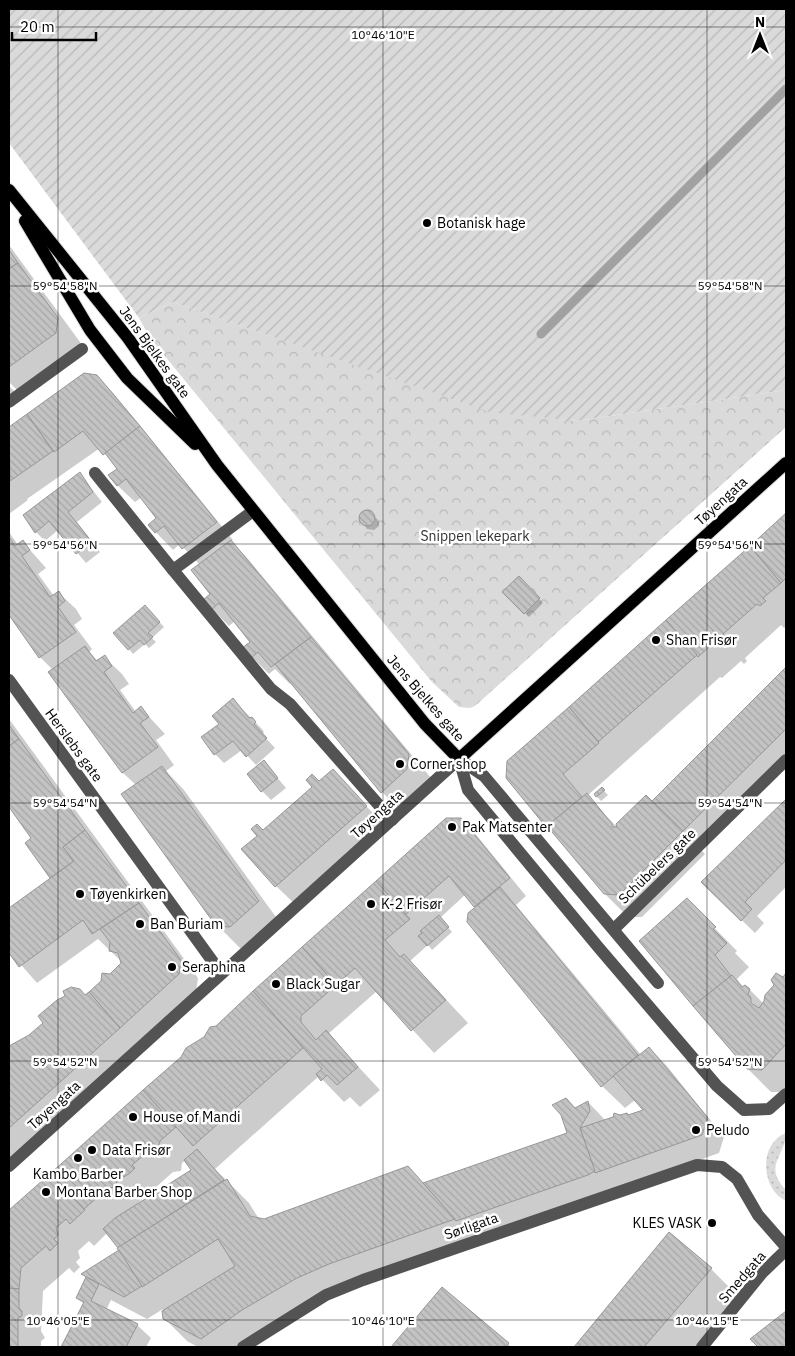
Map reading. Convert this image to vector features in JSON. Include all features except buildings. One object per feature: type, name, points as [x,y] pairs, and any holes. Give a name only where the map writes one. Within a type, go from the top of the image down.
[{"type":"main road","name":"Jens Bjelkes gate","points":[[9,191],[90,330],[127,378],[216,466]]},
{"type":"main road","name":"Jens Bjelkes gate","points":[[9,191],[128,338],[216,466],[425,724],[460,759]]},
{"type":"main road","name":"Tøyengata","points":[[460,759],[786,463]]},
{"type":"street","points":[[9,402],[82,349]]},
{"type":"street","points":[[95,473],[271,689],[290,704],[392,820]]},
{"type":"street","points":[[173,570],[253,511]]},
{"type":"street","name":"Herslebs gate","points":[[9,680],[221,973]]},
{"type":"street","points":[[460,759],[484,776],[589,904],[614,929],[658,983]]},
{"type":"street","name":"Tøyengata","points":[[9,1166],[460,759]]},
{"type":"street","name":"Jens Bjelkes gate","points":[[460,759],[468,790],[704,1072],[744,1110],[769,1109],[786,1094]]},
{"type":"street","name":"Schübelers gate","points":[[614,929],[786,760]]},
{"type":"street","name":"Sørligata","points":[[243,1347],[326,1295],[362,1280],[697,1165],[722,1167],[737,1179],[758,1215],[786,1248]]},
{"type":"street","name":"Smedgata","points":[[702,1347],[762,1273],[786,1248]]},
{"type":"green space","name":"Botanisk hage","points":[[9,9],[786,9],[786,390],[576,421],[489,412],[173,302],[139,318],[9,143]]},
{"type":"green space","name":"Snippen lekepark","points":[[173,302],[489,411],[576,421],[786,390],[786,427],[475,706],[470,708],[459,707],[432,682],[150,338],[139,318]]},
{"type":"green space","points":[[786,1133],[783,1148],[775,1167],[779,1181],[786,1190],[786,1201],[772,1187],[766,1167],[767,1156],[771,1147],[777,1139]]},
{"type":"waterway","points":[[541,334],[786,89]]},
{"type":"place","name":"Botanisk hage","points":[[427,223]]},
{"type":"place","name":"Shan Frisør","points":[[656,640]]},
{"type":"place","name":"Corner shop","points":[[400,764]]},
{"type":"place","name":"Pak Matsenter","points":[[452,827]]},
{"type":"place","name":"Tøyenkirken","points":[[80,894]]},
{"type":"place","name":"K-2 Frisør","points":[[371,904]]},
{"type":"place","name":"Ban Buriam","points":[[140,924]]},
{"type":"place","name":"Seraphina","points":[[172,967]]},
{"type":"place","name":"Black Sugar","points":[[276,984]]},
{"type":"place","name":"House of Mandi","points":[[133,1117]]},
{"type":"place","name":"Peludo","points":[[696,1130]]},
{"type":"place","name":"Data Frisør","points":[[92,1150]]},
{"type":"place","name":"Kambo Barber","points":[[78,1158]]},
{"type":"place","name":"Montana Barber Shop","points":[[46,1192]]},
{"type":"place","name":"KLES VASK","points":[[712,1223]]}]
